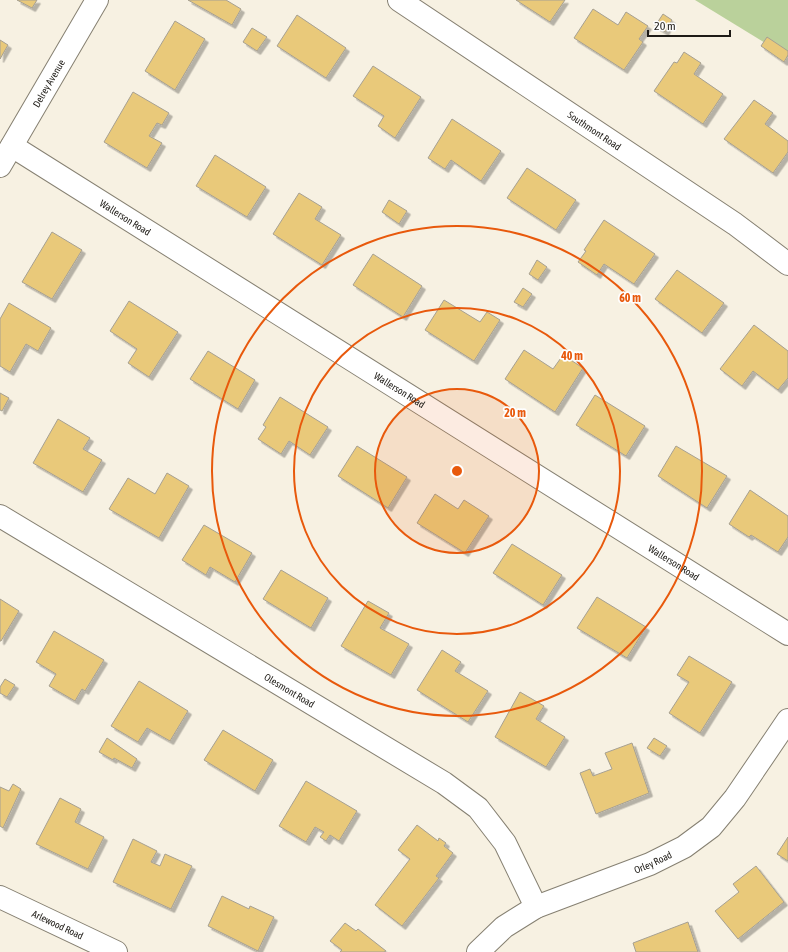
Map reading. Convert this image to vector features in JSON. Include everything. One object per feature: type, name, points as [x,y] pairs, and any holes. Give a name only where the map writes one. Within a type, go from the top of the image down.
[{"type":"street","name":"Delrey Avenue","points":[[0,166],[97,0]]},
{"type":"street","name":"Southmont Road","points":[[399,0],[702,202],[788,264]]},
{"type":"street","name":"Wallerson Road","points":[[12,146],[788,634]]},
{"type":"street","name":"Olesmont Road","points":[[0,516],[444,783],[478,808],[505,843],[536,907]]},
{"type":"street","name":"Orley Road","points":[[478,952],[504,927],[536,907],[650,864],[684,847],[705,831],[735,798],[788,720]]},
{"type":"street","name":"Arlewood Road","points":[[0,898],[116,952]]},
{"type":"green space","points":[[695,0],[788,0],[788,57]]},
{"type":"building","points":[[17,0],[37,0],[32,8]]},
{"type":"building","points":[[188,0],[226,0],[241,9],[232,25]]},
{"type":"building","points":[[516,0],[565,0],[550,22]]},
{"type":"building","points":[[593,9],[618,25],[626,12],[648,26],[639,39],[643,42],[624,70],[574,38]]},
{"type":"building","points":[[663,14],[672,20],[665,32],[655,26]]},
{"type":"building","points":[[297,15],[346,48],[326,78],[277,46]]},
{"type":"building","points":[[175,21],[205,39],[175,90],[145,71]]},
{"type":"building","points":[[252,28],[267,37],[257,51],[243,42]]},
{"type":"building","points":[[767,37],[788,51],[788,55],[784,62],[761,46]]},
{"type":"building","points":[[0,40],[8,45],[0,59]]},
{"type":"building","points":[[684,52],[701,63],[694,74],[723,94],[703,124],[654,91],[674,62],[677,63]]},
{"type":"building","points":[[373,66],[421,97],[395,138],[378,126],[384,116],[353,96]]},
{"type":"building","points":[[133,92],[169,113],[162,125],[157,123],[149,136],[162,143],[147,168],[104,142]]},
{"type":"building","points":[[754,100],[773,113],[765,124],[788,141],[788,152],[773,173],[724,139]]},
{"type":"building","points":[[452,119],[501,151],[481,181],[451,160],[445,169],[428,158]]},
{"type":"building","points":[[215,155],[266,187],[247,217],[196,186]]},
{"type":"building","points":[[527,168],[576,200],[556,230],[507,198]]},
{"type":"building","points":[[299,193],[322,207],[315,219],[341,235],[322,265],[273,234]]},
{"type":"building","points":[[389,200],[407,211],[399,224],[382,212]]},
{"type":"building","points":[[604,220],[655,254],[634,284],[604,264],[597,275],[578,262],[586,251],[584,250]]},
{"type":"building","points":[[52,232],[82,250],[52,299],[22,282]]},
{"type":"building","points":[[373,254],[422,286],[403,317],[353,285]]},
{"type":"building","points":[[537,260],[547,267],[538,280],[529,274]]},
{"type":"building","points":[[677,270],[724,303],[702,333],[655,299]]},
{"type":"building","points":[[523,288],[532,294],[523,307],[514,302]]},
{"type":"building","points":[[444,300],[480,322],[487,312],[500,320],[474,361],[425,330]]},
{"type":"building","points":[[129,301],[178,332],[149,377],[128,363],[137,349],[110,331]]},
{"type":"building","points":[[9,303],[51,328],[38,351],[26,344],[10,372],[0,366],[0,319]]},
{"type":"building","points":[[754,325],[788,351],[788,378],[778,390],[753,371],[742,386],[720,369]]},
{"type":"building","points":[[524,350],[553,369],[563,355],[583,368],[555,412],[505,379]]},
{"type":"building","points":[[208,351],[255,380],[238,409],[190,379]]},
{"type":"building","points":[[0,393],[9,398],[2,411],[0,410]]},
{"type":"building","points":[[595,395],[645,426],[626,456],[576,425]]},
{"type":"building","points":[[280,397],[328,427],[310,455],[289,441],[281,454],[258,439],[266,427],[263,425]]},
{"type":"building","points":[[58,419],[90,438],[83,449],[102,460],[83,492],[33,463]]},
{"type":"building","points":[[357,446],[407,477],[388,508],[338,476]]},
{"type":"building","points":[[676,446],[727,476],[707,508],[658,476]]},
{"type":"building","points":[[167,473],[189,486],[159,538],[109,509],[128,478],[155,494]]},
{"type":"building","points":[[750,490],[788,516],[788,537],[778,552],[751,535],[749,537],[729,524]]},
{"type":"building","points":[[435,494],[458,509],[464,500],[489,516],[465,553],[417,523]]},
{"type":"building","points":[[204,525],[252,553],[235,582],[210,567],[206,575],[182,560]]},
{"type":"building","points":[[512,544],[562,575],[543,605],[493,573]]},
{"type":"building","points":[[281,570],[328,598],[311,628],[263,599]]},
{"type":"building","points":[[597,597],[646,627],[627,658],[577,628]]},
{"type":"building","points":[[0,599],[19,611],[1,641],[0,641]]},
{"type":"building","points":[[368,601],[389,613],[380,628],[409,644],[391,675],[341,646]]},
{"type":"building","points":[[54,631],[104,660],[85,691],[82,689],[75,701],[49,686],[56,674],[36,662]]},
{"type":"building","points":[[442,650],[461,662],[455,671],[488,691],[468,722],[417,690]]},
{"type":"building","points":[[689,656],[732,682],[700,733],[669,713],[689,682],[677,675]]},
{"type":"building","points":[[5,679],[15,685],[7,697],[0,693],[0,687]]},
{"type":"building","points":[[139,681],[188,711],[170,741],[147,728],[138,742],[111,726]]},
{"type":"building","points":[[520,692],[544,706],[536,719],[565,737],[546,767],[495,737]]},
{"type":"building","points":[[223,730],[273,760],[255,791],[204,760]]},
{"type":"building","points":[[107,738],[137,759],[132,768],[99,752]]},
{"type":"building","points":[[654,738],[667,746],[660,756],[647,748]]},
{"type":"building","points":[[632,743],[649,793],[596,814],[580,773],[590,769],[593,776],[612,769],[605,753]]},
{"type":"building","points":[[306,781],[357,811],[339,841],[330,835],[326,841],[320,837],[324,832],[315,827],[306,842],[279,826]]},
{"type":"building","points":[[13,784],[21,789],[3,828],[0,826],[0,787],[9,791]]},
{"type":"building","points":[[60,798],[81,809],[75,822],[104,837],[88,869],[36,844]]},
{"type":"building","points":[[417,825],[438,841],[439,838],[446,843],[444,846],[453,853],[436,876],[439,878],[402,926],[375,905],[410,859],[398,850]]},
{"type":"building","points":[[788,837],[788,861],[777,854]]},
{"type":"building","points":[[133,839],[157,851],[151,862],[160,866],[165,854],[192,866],[171,909],[113,882]]},
{"type":"building","points":[[756,866],[784,902],[738,939],[715,911],[739,892],[733,884]]},
{"type":"building","points":[[222,896],[249,909],[250,906],[274,917],[258,951],[208,926]]},
{"type":"building","points":[[688,922],[698,952],[636,952],[633,943]]},
{"type":"building","points":[[345,923],[356,931],[358,929],[386,951],[340,952],[342,950],[330,941]]}]
